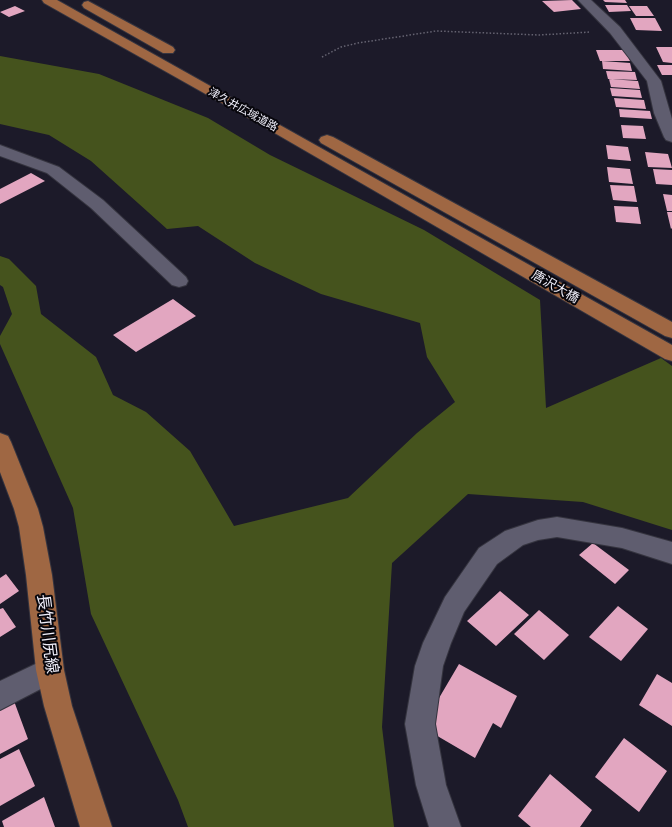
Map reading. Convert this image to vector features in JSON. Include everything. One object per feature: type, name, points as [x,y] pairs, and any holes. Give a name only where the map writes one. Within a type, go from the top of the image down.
[{"type":"main road","name":"津久井広域道路","points":[[48,0],[438,220]]},
{"type":"main road","points":[[78,0],[182,58]]},
{"type":"main road","name":"唐沢大橋","points":[[317,134],[672,331]]},
{"type":"main road","name":"唐沢大橋","points":[[438,220],[672,354]]},
{"type":"main road","name":"長竹川尻線","points":[[0,442],[26,509],[31,527],[39,574],[50,670],[58,706],[96,827]]},
{"type":"street","points":[[584,0],[615,30],[654,81],[662,113],[672,138]]},
{"type":"street","points":[[0,150],[53,170],[97,204],[179,281]]},
{"type":"street","points":[[445,827],[431,785],[420,724],[429,666],[454,605],[488,556],[514,538],[538,530],[557,528],[591,532],[622,538],[672,553]]},
{"type":"street","points":[[0,696],[50,670]]},
{"type":"path","points":[[322,57],[341,47],[358,43],[436,31],[539,36],[615,30]]},
{"type":"green space","points":[[0,56],[99,74],[208,118],[270,155],[424,230],[540,300],[546,408],[661,358],[672,366],[672,530],[583,502],[468,494],[392,563],[382,727],[394,827],[188,827],[178,800],[91,614],[73,508],[0,344],[0,336],[12,314],[3,287],[0,285],[0,256],[9,259],[36,286],[41,314],[96,357],[113,395],[146,412],[190,451],[234,526],[348,498],[417,433],[455,402],[427,357],[420,323],[321,294],[255,263],[198,226],[167,229],[91,161],[49,135],[0,124]]},
{"type":"building","points":[[572,0],[581,9],[554,12],[542,1]]},
{"type":"building","points":[[603,0],[625,0],[627,3],[605,2]]},
{"type":"building","points":[[605,5],[627,5],[631,11],[609,12]]},
{"type":"building","points":[[15,6],[25,11],[9,17],[0,12]]},
{"type":"building","points":[[629,6],[647,6],[654,16],[636,16]]},
{"type":"building","points":[[630,18],[655,18],[662,31],[636,30]]},
{"type":"building","points":[[656,47],[672,47],[672,63],[663,62]]},
{"type":"building","points":[[596,50],[625,50],[630,61],[600,61]]},
{"type":"building","points":[[602,61],[630,63],[632,71],[603,69]]},
{"type":"building","points":[[657,65],[672,65],[672,75],[662,75]]},
{"type":"building","points":[[606,71],[635,72],[637,80],[608,79]]},
{"type":"building","points":[[609,79],[638,81],[640,89],[611,87]]},
{"type":"building","points":[[610,88],[640,90],[642,98],[612,96]]},
{"type":"building","points":[[614,98],[644,100],[646,109],[616,107]]},
{"type":"building","points":[[619,109],[650,111],[652,119],[620,117]]},
{"type":"building","points":[[621,125],[643,126],[646,139],[623,138]]},
{"type":"building","points":[[606,145],[628,147],[631,161],[608,159]]},
{"type":"building","points":[[645,152],[668,154],[672,168],[648,167]]},
{"type":"building","points":[[607,167],[630,169],[633,184],[609,182]]},
{"type":"building","points":[[653,169],[672,170],[672,185],[656,184]]},
{"type":"building","points":[[31,173],[45,181],[0,204],[0,189]]},
{"type":"building","points":[[610,185],[634,186],[637,202],[613,200]]},
{"type":"building","points":[[663,194],[672,195],[672,211],[667,211]]},
{"type":"building","points":[[614,206],[638,207],[641,224],[616,222]]},
{"type":"building","points":[[667,212],[672,212],[671,229]]},
{"type":"building","points":[[173,299],[196,316],[136,352],[113,335]]},
{"type":"building","points":[[593,543],[629,570],[615,584],[579,555]]},
{"type":"building","points":[[6,574],[19,591],[0,604],[0,578]]},
{"type":"building","points":[[500,591],[529,615],[496,646],[467,621]]},
{"type":"building","points":[[618,606],[648,629],[621,661],[589,637]]},
{"type":"building","points":[[3,608],[16,627],[0,637],[0,609]]},
{"type":"building","points":[[539,610],[569,635],[544,660],[514,634]]},
{"type":"building","points":[[459,664],[517,696],[501,728],[493,723],[475,758],[422,727]]},
{"type":"building","points":[[657,674],[672,683],[672,726],[639,705]]},
{"type":"building","points":[[14,701],[28,739],[0,754],[0,708]]},
{"type":"building","points":[[624,738],[667,771],[639,812],[595,777]]},
{"type":"building","points":[[19,749],[35,786],[0,806],[0,759]]},
{"type":"building","points":[[550,774],[592,810],[580,827],[531,827],[518,816]]},
{"type":"building","points":[[44,797],[55,827],[4,827],[2,821]]}]
